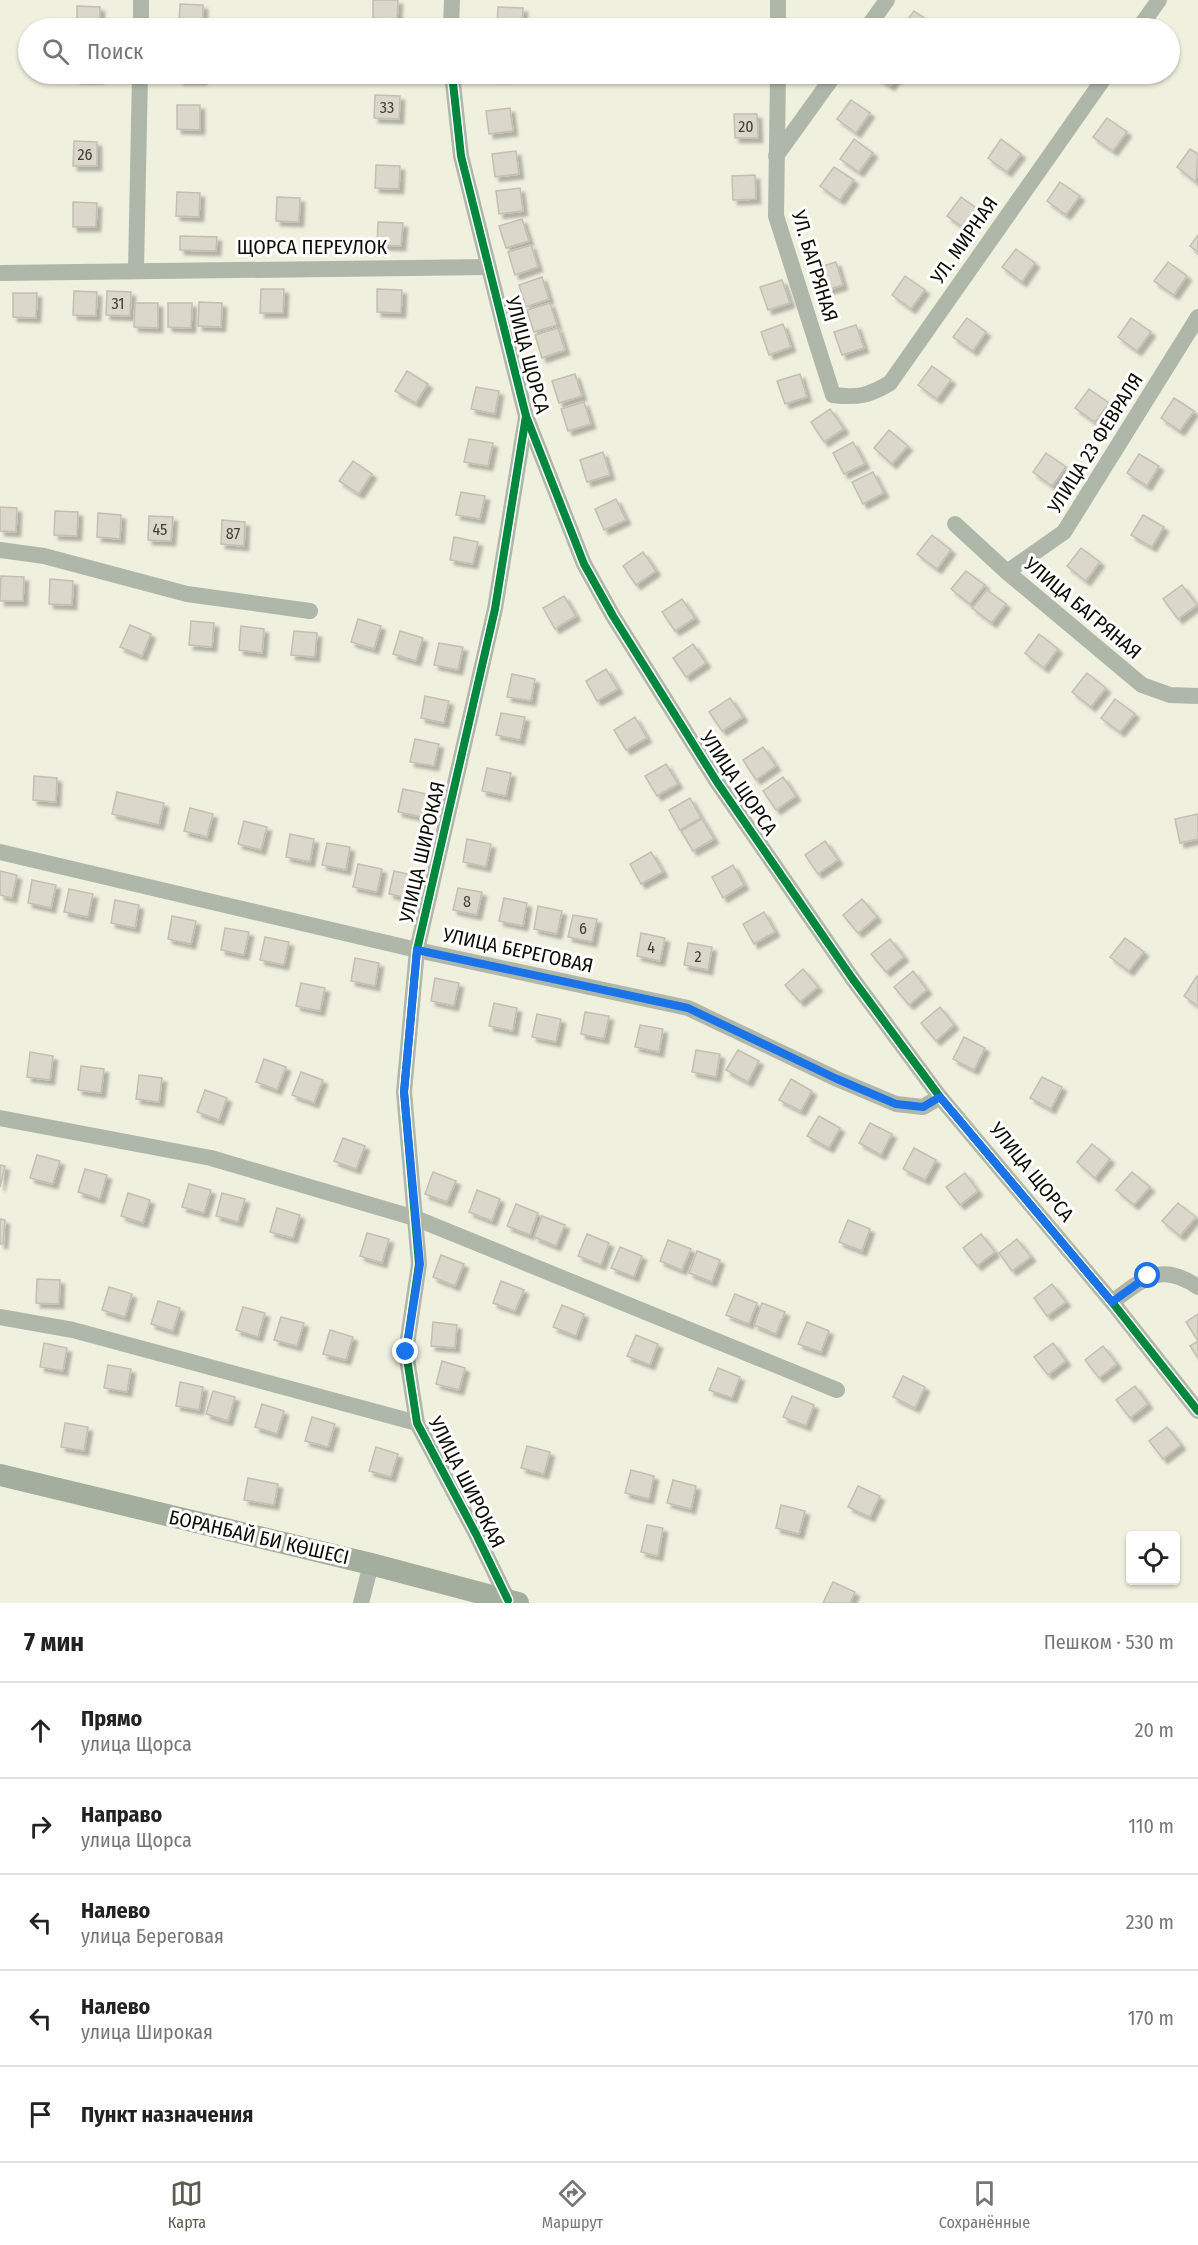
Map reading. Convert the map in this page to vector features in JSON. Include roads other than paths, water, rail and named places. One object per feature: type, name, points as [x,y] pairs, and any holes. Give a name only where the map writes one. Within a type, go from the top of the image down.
[{"type":"main road","name":"БОРАНБАЙ БИ КӨШЕСІ","points":[[0,1475],[371,1564],[513,1602]]},
{"type":"street","points":[[141,0],[141,18]]},
{"type":"street","points":[[451,18],[452,0]]},
{"type":"street","points":[[778,0],[778,18]]},
{"type":"street","points":[[874,18],[887,0]]},
{"type":"street","points":[[1146,18],[1159,0]]},
{"type":"street","points":[[136,270],[140,84]]},
{"type":"street","name":"УЛИЦА ЩОРСА","points":[[453,84],[460,156],[526,416],[585,564],[613,616],[717,782],[852,978],[940,1097],[1112,1302],[1198,1411]]},
{"type":"street","name":"УЛ. БАГРЯНАЯ","points":[[778,84],[776,216],[833,395]]},
{"type":"street","points":[[777,156],[828,84]]},
{"type":"street","name":"УЛ. МИРНАЯ","points":[[833,395],[855,398],[875,392],[890,382],[1100,84]]},
{"type":"street","name":"ЩОРСА ПЕРЕУЛОК","points":[[0,273],[488,267]]},
{"type":"street","name":"УЛИЦА 23 ФЕВРАЛЯ","points":[[1007,572],[1064,532],[1198,317]]},
{"type":"street","name":"УЛИЦА ШИРОКАЯ","points":[[513,1602],[417,1423],[406,1352],[420,1264],[404,1092],[417,950],[495,609],[526,416]]},
{"type":"street","name":"УЛИЦА БАГРЯНАЯ","points":[[956,525],[1007,572],[1142,685],[1170,695],[1198,696]]},
{"type":"street","points":[[0,550],[44,556],[187,594],[310,611]]},
{"type":"street","name":"УЛИЦА БЕРЕГОВАЯ","points":[[0,852],[417,950],[688,1008],[837,1079],[896,1104],[923,1107],[940,1097]]},
{"type":"street","points":[[0,1118],[211,1158],[415,1218],[837,1389]]},
{"type":"street","points":[[1112,1302],[1148,1276],[1166,1274],[1185,1278],[1198,1287]]},
{"type":"street","name":"УЛИЦА ШИРОКАЯ","points":[[0,1317],[73,1330],[417,1423]]},
{"type":"street","points":[[361,1603],[371,1564]]}]
